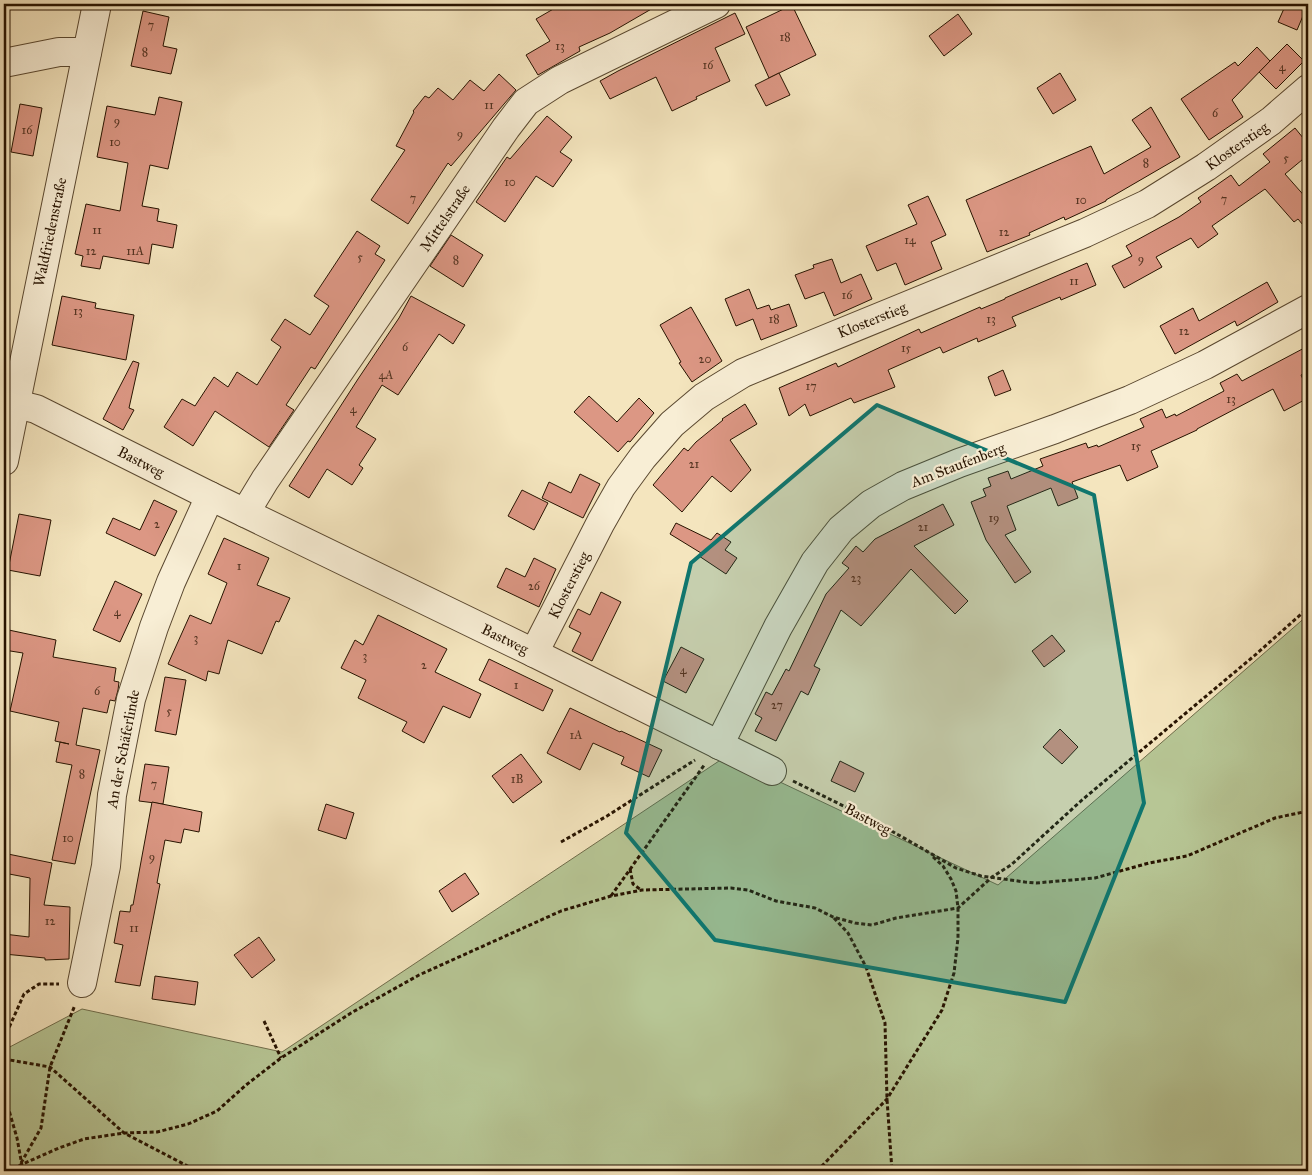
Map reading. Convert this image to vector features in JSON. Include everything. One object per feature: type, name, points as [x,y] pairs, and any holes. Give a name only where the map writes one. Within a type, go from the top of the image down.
[{"type":"street","name":"Waldfriedenstraße","points":[[4,461],[97,4]]},
{"type":"street","name":"Mittelstraße","points":[[245,513],[315,406],[506,128],[526,102],[560,80],[716,4]]},
{"type":"street","points":[[4,63],[59,52],[87,52]]},
{"type":"street","name":"Klosterstieg","points":[[534,653],[621,487],[643,457],[672,424],[704,396],[743,373],[1085,232],[1147,204],[1206,167],[1271,121],[1308,89]]},
{"type":"street","name":"Am Staufenberg","points":[[719,745],[797,592],[815,562],[840,529],[872,504],[903,486],[959,463],[1130,400],[1205,365],[1308,310]]},
{"type":"street","name":"Bastweg","points":[[16,404],[36,409],[772,771]]},
{"type":"street","name":"An der Schäferlinde","points":[[82,983],[106,866],[112,795],[130,699],[154,627],[210,496]]},
{"type":"path","points":[[7,1171],[84,1139],[124,1133],[156,1132],[188,1124],[217,1111],[246,1085],[281,1058],[351,1014],[419,975],[561,910],[611,896],[642,890],[731,888],[748,890],[776,902],[815,908],[855,923],[872,925],[896,918],[958,908],[992,877],[1011,865],[1082,800],[1254,656],[1308,608]]},
{"type":"path","points":[[561,842],[607,816],[719,745]]},
{"type":"path","points":[[611,896],[719,745]]},
{"type":"path","name":"Bastweg","points":[[772,771],[876,822],[956,868],[981,876],[1036,883],[1095,878],[1187,856],[1275,818],[1308,811]]},
{"type":"path","points":[[818,1171],[888,1099],[942,1010],[954,973],[958,938],[958,908],[952,879],[943,866],[928,852]]},
{"type":"path","points":[[630,869],[633,884],[642,890]]},
{"type":"path","points":[[833,916],[848,933],[866,967],[885,1024],[892,1171]]},
{"type":"path","points":[[4,1039],[24,994],[39,984],[82,983],[50,1067],[41,1128],[21,1164]]},
{"type":"path","points":[[264,1021],[281,1058]]},
{"type":"path","points":[[4,1059],[50,1067],[124,1133],[197,1171]]},
{"type":"path","points":[[4,1093],[17,1138],[23,1171]]},
{"type":"highlighted area","points":[[877,405],[1094,495],[1144,803],[1065,1002],[715,940],[626,833],[691,563]]},
{"type":"green space","points":[[1308,615],[1308,1171],[4,1171],[4,1050],[82,1009],[282,1052],[725,757],[998,885]]},
{"type":"building","points":[[562,4],[660,4],[610,33],[579,47],[580,51],[538,75],[526,55],[550,41],[536,19]]},
{"type":"building","points":[[1286,4],[1308,4],[1297,30],[1278,22]]},
{"type":"building","points":[[792,5],[816,55],[769,78],[746,27]]},
{"type":"building","points":[[143,11],[169,17],[163,46],[177,49],[171,74],[131,66]]},
{"type":"building","points":[[735,13],[745,34],[715,48],[730,81],[672,111],[656,77],[610,99],[600,81]]},
{"type":"building","points":[[958,14],[972,34],[944,56],[929,36]]},
{"type":"building","points":[[1287,44],[1304,61],[1276,89],[1259,72]]},
{"type":"building","points":[[1257,47],[1270,61],[1232,100],[1243,117],[1209,140],[1181,99],[1235,62],[1238,66]]},
{"type":"building","points":[[779,73],[790,95],[766,106],[755,85]]},
{"type":"building","points":[[1060,73],[1076,100],[1053,114],[1037,88]]},
{"type":"building","points":[[499,74],[516,90],[451,166],[448,163],[408,224],[371,200],[405,150],[396,146],[413,111],[425,96],[429,98],[438,88],[453,100],[470,80],[484,91]]},
{"type":"building","points":[[159,97],[182,102],[168,169],[150,165],[142,206],[159,209],[157,221],[177,225],[173,248],[152,244],[149,264],[103,256],[100,269],[81,266],[83,256],[75,254],[86,204],[120,211],[128,163],[97,157],[107,106],[155,115]]},
{"type":"building","points":[[20,104],[42,108],[33,156],[11,152]]},
{"type":"building","points":[[1151,107],[1180,157],[1106,201],[1065,220],[1064,217],[1029,233],[1030,235],[987,252],[966,200],[1091,146],[1104,174],[1151,147],[1132,120]]},
{"type":"building","points":[[547,116],[572,137],[560,152],[572,160],[553,187],[536,176],[505,222],[476,202],[507,157],[510,159]]},
{"type":"building","points":[[1295,128],[1308,144],[1308,155],[1285,174],[1308,200],[1308,231],[1298,219],[1294,222],[1265,189],[1212,226],[1218,234],[1198,248],[1191,238],[1156,257],[1162,267],[1124,288],[1112,266],[1132,256],[1126,246],[1179,217],[1201,202],[1198,198],[1231,175],[1239,186],[1270,162],[1263,154]]},
{"type":"building","points":[[928,196],[946,235],[931,242],[942,269],[905,285],[896,263],[877,271],[866,246],[917,224],[908,205]]},
{"type":"building","points":[[357,231],[380,246],[375,254],[385,260],[315,369],[311,367],[286,405],[294,410],[269,447],[215,411],[193,446],[164,427],[182,399],[195,406],[214,377],[228,387],[237,372],[257,385],[281,347],[271,340],[285,319],[310,335],[329,306],[314,296]]},
{"type":"building","points":[[451,235],[483,255],[463,287],[430,266]]},
{"type":"building","points":[[832,259],[841,283],[861,274],[872,299],[834,316],[824,292],[805,299],[795,275],[814,268],[813,265]]},
{"type":"building","points":[[1087,263],[1096,285],[1061,300],[1060,297],[1012,317],[1016,326],[978,342],[977,338],[943,353],[940,347],[888,370],[895,387],[854,403],[851,398],[810,416],[805,404],[789,416],[779,388],[836,363],[838,367],[919,329],[921,333],[980,307],[981,309]]},
{"type":"building","points":[[1267,282],[1278,302],[1237,326],[1235,321],[1175,354],[1160,326],[1193,308],[1199,321]]},
{"type":"building","points":[[749,289],[757,309],[769,305],[771,310],[789,304],[797,326],[761,340],[753,319],[736,326],[725,299]]},
{"type":"building","points":[[62,296],[96,303],[95,308],[134,315],[126,360],[52,345]]},
{"type":"building","points":[[411,296],[465,325],[453,344],[439,334],[398,395],[382,385],[356,427],[376,439],[359,465],[363,468],[352,485],[327,469],[309,498],[289,486],[399,318]]},
{"type":"building","points":[[691,307],[722,361],[692,382],[679,363],[681,362],[660,325]]},
{"type":"building","points":[[1308,346],[1308,371],[1301,375],[1308,390],[1308,398],[1284,411],[1273,389],[1197,430],[1151,451],[1158,467],[1127,481],[1120,465],[1072,482],[1078,498],[1058,506],[1051,488],[1007,506],[1016,530],[1005,535],[1031,572],[1015,583],[986,540],[971,502],[986,496],[983,489],[991,486],[988,478],[1008,471],[1011,479],[1043,466],[1040,459],[1086,443],[1088,448],[1097,445],[1098,447],[1144,427],[1140,419],[1162,409],[1166,418],[1175,414],[1176,416],[1224,391],[1220,383],[1237,374],[1242,381]]},
{"type":"building","points":[[133,361],[139,363],[129,408],[134,410],[123,430],[103,419]]},
{"type":"building","points":[[1003,370],[1011,390],[995,396],[988,377]]},
{"type":"building","points":[[589,396],[617,422],[639,398],[654,413],[630,442],[628,441],[618,452],[574,412]]},
{"type":"building","points":[[745,404],[757,424],[730,440],[751,470],[731,492],[712,476],[682,512],[653,485],[684,448],[688,451],[722,419]]},
{"type":"building","points":[[580,474],[600,484],[583,518],[542,498],[549,482],[571,493]]},
{"type":"building","points":[[522,490],[548,503],[534,530],[508,516]]},
{"type":"building","points":[[154,500],[177,511],[155,556],[106,533],[113,518],[140,530]]},
{"type":"building","points":[[943,504],[954,525],[914,546],[968,601],[955,614],[911,569],[861,626],[841,610],[814,666],[820,669],[808,695],[801,691],[776,741],[755,731],[762,718],[755,714],[766,692],[772,695],[786,669],[789,671],[826,594],[849,568],[842,563],[856,546],[863,552],[875,539]]},
{"type":"building","points":[[19,514],[51,520],[40,576],[8,570]]},
{"type":"building","points":[[676,523],[711,540],[717,533],[731,542],[725,550],[737,558],[726,574],[699,556],[701,553],[670,534]]},
{"type":"building","points":[[224,538],[269,558],[257,585],[290,598],[279,622],[276,621],[262,654],[228,640],[219,674],[208,671],[206,681],[168,664],[190,615],[211,624],[227,583],[208,574]]},
{"type":"building","points":[[534,558],[556,569],[539,607],[497,587],[506,568],[525,577]]},
{"type":"building","points":[[115,581],[142,594],[120,642],[93,630]]},
{"type":"building","points":[[601,592],[621,602],[592,661],[572,651],[581,633],[569,627],[578,609],[590,615]]},
{"type":"building","points":[[378,615],[447,649],[435,672],[481,694],[470,718],[443,706],[424,743],[402,731],[407,722],[358,698],[366,680],[341,668],[355,640],[363,645]]},
{"type":"building","points":[[4,629],[56,640],[53,657],[116,668],[114,681],[119,682],[118,690],[115,701],[110,700],[107,713],[83,708],[76,745],[100,750],[75,864],[52,860],[72,765],[56,762],[60,742],[55,741],[59,722],[10,711],[23,653],[4,650]]},
{"type":"building","points":[[1052,635],[1065,651],[1044,667],[1032,651]]},
{"type":"building","points":[[681,647],[704,659],[686,693],[663,681]]},
{"type":"building","points":[[489,659],[553,690],[543,711],[479,680]]},
{"type":"building","points":[[165,677],[186,680],[176,735],[155,731]]},
{"type":"building","points":[[570,708],[662,750],[649,777],[621,764],[624,757],[593,743],[580,770],[547,753]]},
{"type":"building","points":[[1060,729],[1078,747],[1062,764],[1043,747]]},
{"type":"building","points":[[521,754],[542,782],[513,803],[492,776]]},
{"type":"building","points":[[840,761],[864,773],[855,792],[831,781]]},
{"type":"building","points":[[145,764],[169,767],[163,804],[139,801]]},
{"type":"building","points":[[152,802],[202,812],[199,832],[184,829],[181,843],[165,840],[157,883],[160,884],[140,986],[115,982],[123,945],[114,943],[120,911],[130,912],[131,905],[133,905]]},
{"type":"building","points":[[326,804],[354,813],[346,839],[318,830]]},
{"type":"building","points":[[8,854],[52,863],[44,905],[70,907],[69,959],[45,960],[45,958],[4,954],[4,934],[29,937],[30,878],[4,873]]},
{"type":"building","points":[[465,873],[479,894],[452,912],[439,891]]},
{"type":"building","points":[[259,937],[275,960],[252,978],[234,955]]},
{"type":"building","points":[[155,976],[198,982],[195,1005],[152,999]]}]
